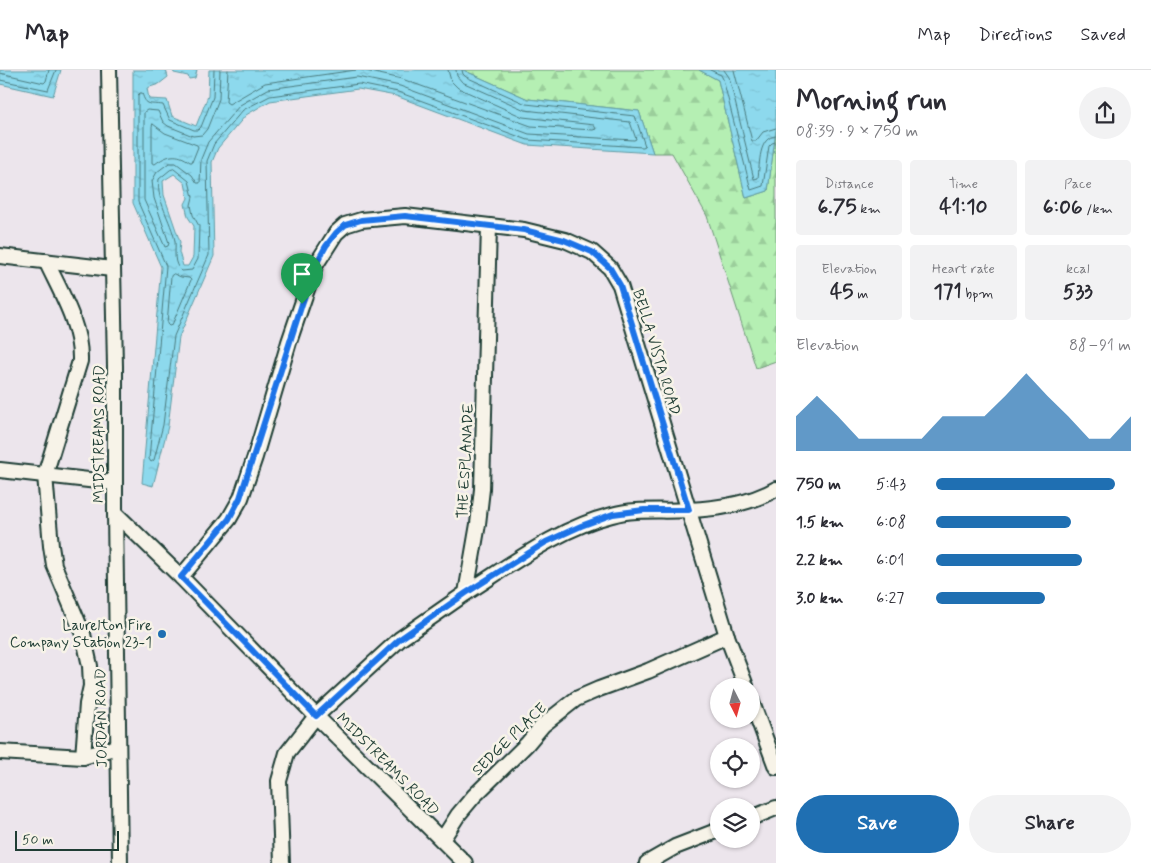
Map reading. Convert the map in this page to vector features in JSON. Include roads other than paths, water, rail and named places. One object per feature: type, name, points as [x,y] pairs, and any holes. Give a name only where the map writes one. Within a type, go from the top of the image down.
[{"type":"street","name":"MIDSTREAMS ROAD","points":[[109,70],[115,366],[115,513],[465,863]]},
{"type":"street","name":"BELLA VISTA ROAD","points":[[181,577],[229,519],[240,498],[255,457],[289,342],[315,266],[336,233],[345,225],[361,220],[405,216],[524,230],[564,240],[592,252],[610,268],[620,285],[727,636],[743,678]]},
{"type":"street","name":"THE ESPLANADE","points":[[466,593],[482,489],[489,226]]},
{"type":"street","points":[[0,256],[112,269]]},
{"type":"street","points":[[46,261],[76,327],[80,345],[80,361],[45,475],[54,565],[83,634],[90,666],[90,686],[83,757]]},
{"type":"street","points":[[0,470],[115,482]]},
{"type":"street","points":[[282,863],[279,781],[287,753],[316,716],[400,639],[466,593],[546,542],[581,526],[613,514],[644,510],[689,510],[736,505],[766,495],[776,489]]},
{"type":"street","name":"JORDAN ROAD","points":[[115,513],[120,863]]},
{"type":"street","name":"SEDGE PLACE","points":[[442,840],[458,815],[474,796],[543,725],[576,699],[599,688],[648,671],[727,636]]},
{"type":"street","points":[[760,724],[776,767]]},
{"type":"street","points":[[0,752],[83,757],[117,747]]},
{"type":"street","points":[[760,814],[776,808]]},
{"type":"street","points":[[648,863],[675,847],[710,833]]},
{"type":"water","points":[[0,70],[61,70],[53,96],[0,84]]},
{"type":"water","points":[[133,70],[166,70],[168,77],[159,84],[147,88],[149,99],[167,100],[172,116],[196,126],[208,96],[209,70],[463,70],[528,99],[639,111],[653,153],[527,145],[396,96],[358,89],[270,101],[246,115],[218,148],[212,162],[214,256],[179,337],[168,426],[153,486],[142,483],[161,267],[133,203]],"holes":[[[174,174],[185,183],[188,198],[185,204],[188,217],[194,226],[193,257],[188,266],[183,266],[179,252],[180,242],[164,195],[163,181]]]},
{"type":"water","points":[[173,70],[197,70],[195,78],[189,79],[188,76],[174,73]]},
{"type":"water","points":[[699,70],[776,70],[776,130],[768,191],[746,198],[718,80]]},
{"type":"place","name":"Laurelton Fire Company Station 23-1","points":[[162,634]]}]
